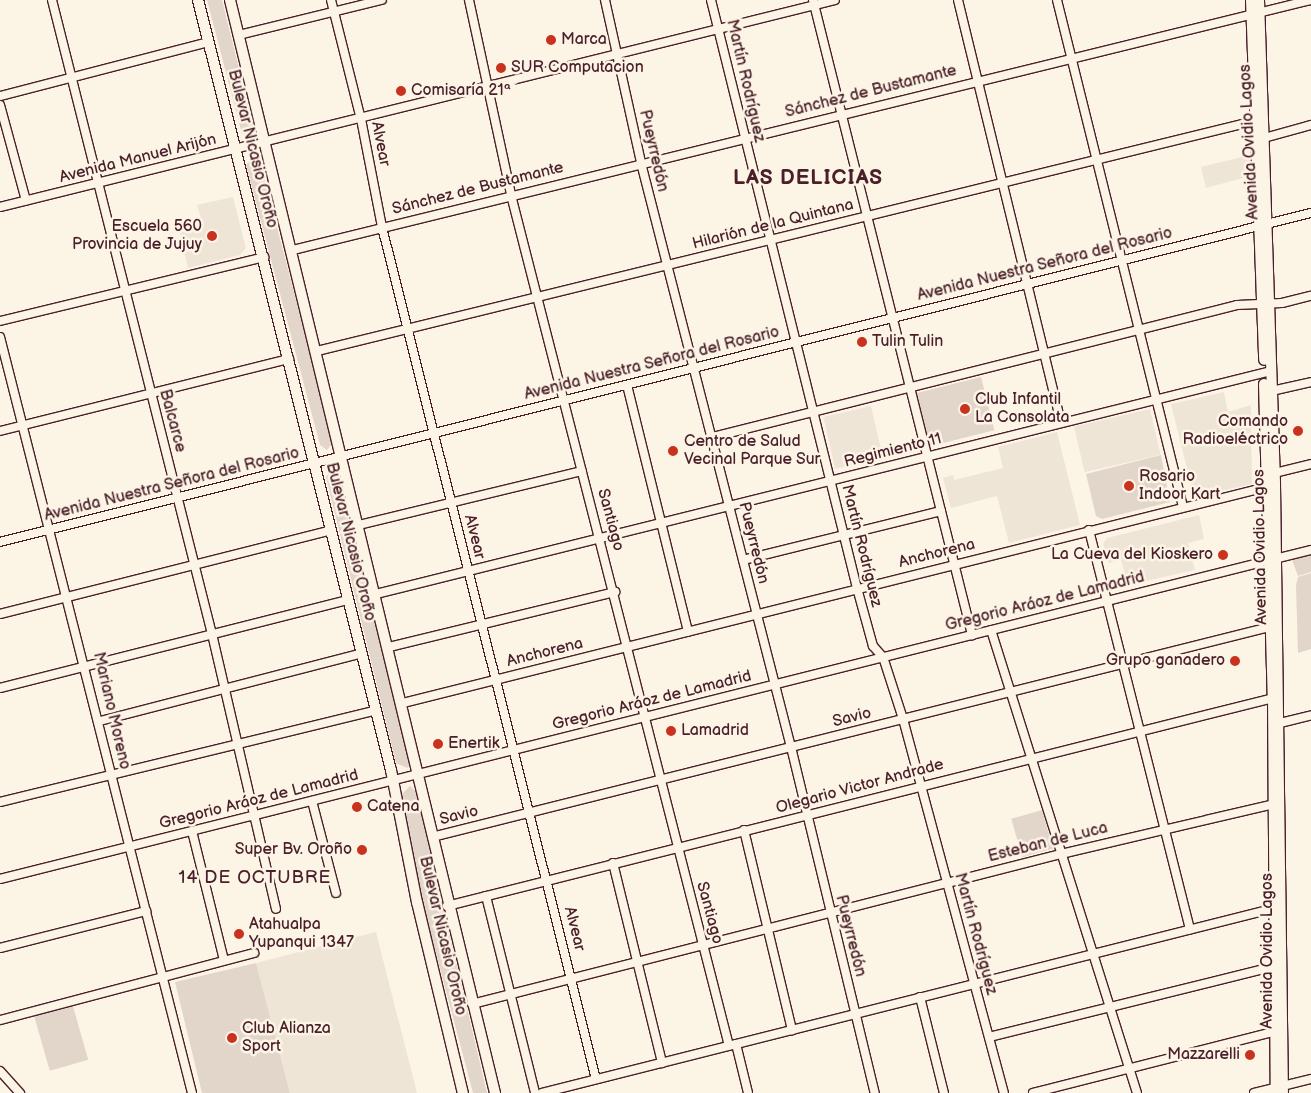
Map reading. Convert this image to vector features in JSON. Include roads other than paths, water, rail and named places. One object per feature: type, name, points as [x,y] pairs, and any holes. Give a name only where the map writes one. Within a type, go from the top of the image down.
[{"type":"main road","name":"Bulevar Nicasio Oroño","points":[[198,0],[394,780],[417,902],[464,1093]]},
{"type":"main road","name":"Bulevar Nicasio Oroño","points":[[230,0],[403,703],[447,906],[495,1093]]},
{"type":"main road","name":"Avenida Ovidio Lagos","points":[[1251,0],[1256,8],[1265,224]]},
{"type":"main road","name":"Avenida Ovidio Lagos","points":[[1260,120],[1264,138],[1267,372],[1275,625],[1280,1090]]},
{"type":"main road","name":"Avenida Ovidio Lagos","points":[[1268,392],[1275,473],[1271,486]]},
{"type":"main road","name":"Avenida Ovidio Lagos","points":[[1276,697],[1280,722],[1277,803]]},
{"type":"street","name":"Balcarce","points":[[52,0],[73,76],[123,290],[195,565],[276,909]]},
{"type":"street","name":"Alvear","points":[[331,0],[361,119],[382,227],[596,1079]]},
{"type":"street","points":[[239,35],[382,0]]},
{"type":"street","name":"Santiago","points":[[469,0],[490,87],[511,195],[615,592],[677,847],[703,945],[748,1093]]},
{"type":"street","name":"Pueyrredón","points":[[605,0],[666,265],[791,747],[875,1093]]},
{"type":"street","name":"Martín Rodríguez","points":[[711,0],[794,342],[857,588],[873,646],[883,657],[903,719],[1004,1093]]},
{"type":"street","name":"Avenida Manuel Arijón","points":[[0,207],[719,30],[814,3],[835,0]]},
{"type":"street","points":[[958,0],[1061,423]]},
{"type":"street","points":[[1057,0],[1183,507]]},
{"type":"street","name":"Sánchez de Bustamante","points":[[293,250],[1071,57],[1256,8],[1311,0]]},
{"type":"street","points":[[814,3],[972,635]]},
{"type":"street","points":[[0,96],[209,42]]},
{"type":"street","points":[[0,104],[26,201]]},
{"type":"street","name":"Hilarión de la Quintana","points":[[317,351],[1260,120]]},
{"type":"street","points":[[1264,138],[1311,125]]},
{"type":"street","name":"Avenida Nuestra Señora del Rosario","points":[[0,542],[1311,213]]},
{"type":"street","points":[[0,321],[264,257]]},
{"type":"street","points":[[712,437],[1139,331],[1266,302],[1311,296]]},
{"type":"street","name":"Mariano Moreno","points":[[0,337],[22,426],[69,596],[112,776],[192,1093]]},
{"type":"street","points":[[0,431],[152,396],[289,359]]},
{"type":"street","name":"Regimiento 11","points":[[376,594],[1267,372]]},
{"type":"street","points":[[1268,392],[1311,382]]},
{"type":"street","points":[[626,385],[688,632]]},
{"type":"street","points":[[1275,473],[1311,464]]},
{"type":"street","points":[[359,525],[582,470]]},
{"type":"street","name":"Anchorena","points":[[403,703],[1271,486]]},
{"type":"street","points":[[743,560],[941,512]]},
{"type":"street","points":[[0,614],[332,530]]},
{"type":"street","points":[[1089,530],[1190,929]]},
{"type":"street","name":"Gregorio Aráoz de Lamadrid","points":[[0,879],[1311,550]]},
{"type":"street","points":[[389,648],[615,592]]},
{"type":"street","points":[[0,688],[349,600]]},
{"type":"street","name":"Savio","points":[[432,837],[1275,625]]},
{"type":"street","points":[[991,630],[1137,1093]]},
{"type":"street","points":[[100,721],[362,653]]},
{"type":"street","name":"Olegario Victor Andrade","points":[[447,906],[808,815],[1031,756],[1276,697]]},
{"type":"street","points":[[0,802],[376,710]]},
{"type":"street","points":[[1280,722],[1311,715]]},
{"type":"street","points":[[312,800],[336,893]]},
{"type":"street","name":"Esteban de Luca","points":[[472,1004],[946,882],[1277,803]]},
{"type":"street","points":[[744,830],[792,1030]]},
{"type":"street","points":[[192,831],[224,960]]},
{"type":"street","points":[[613,863],[662,1063]]},
{"type":"street","points":[[486,896],[535,1093]]},
{"type":"street","points":[[544,1093],[1279,907]]},
{"type":"street","points":[[0,948],[146,911]]},
{"type":"street","points":[[0,1020],[254,953]]},
{"type":"street","points":[[989,1037],[1279,965]]},
{"type":"street","points":[[920,997],[944,1093]]},
{"type":"street","points":[[1033,1093],[1279,1031]]},
{"type":"street","points":[[0,1071],[20,1093]]},
{"type":"street","points":[[1254,1093],[1280,1090],[1311,1079]]},
{"type":"place","name":"Marca","points":[[551,40]]},
{"type":"place","name":"SUR Computacion","points":[[501,68]]},
{"type":"place","name":"Comisaría 21ª","points":[[401,91]]},
{"type":"place","name":"Escuela 560 Provincia de Jujuy","points":[[212,236]]},
{"type":"place","name":"Tulin Tulin","points":[[862,342]]},
{"type":"place","name":"Club Infantil La Consolata","points":[[965,409]]},
{"type":"place","name":"Comando Radioeléctrico","points":[[1298,431]]},
{"type":"place","name":"Centro de Salud Vecinal Parque Sur","points":[[673,451]]},
{"type":"place","name":"Rosario Indoor Kart","points":[[1129,486]]},
{"type":"place","name":"La Cueva del Kioskero","points":[[1223,555]]},
{"type":"place","name":"Grupo ganadero","points":[[1235,661]]},
{"type":"place","name":"Lamadrid","points":[[671,731]]},
{"type":"place","name":"Enertik","points":[[438,744]]},
{"type":"place","name":"Catena","points":[[357,807]]},
{"type":"place","name":"Super Bv. Oroño","points":[[362,850]]},
{"type":"place","name":"Atahualpa Yupanqui 1347","points":[[239,934]]},
{"type":"place","name":"Club Alianza Sport","points":[[232,1038]]},
{"type":"place","name":"Mazzarelli","points":[[1250,1055]]},
{"type":"district","name":"LAS DELICIAS","points":[[808,178]]},
{"type":"district","name":"14 DE OCTUBRE","points":[[255,878]]}]
